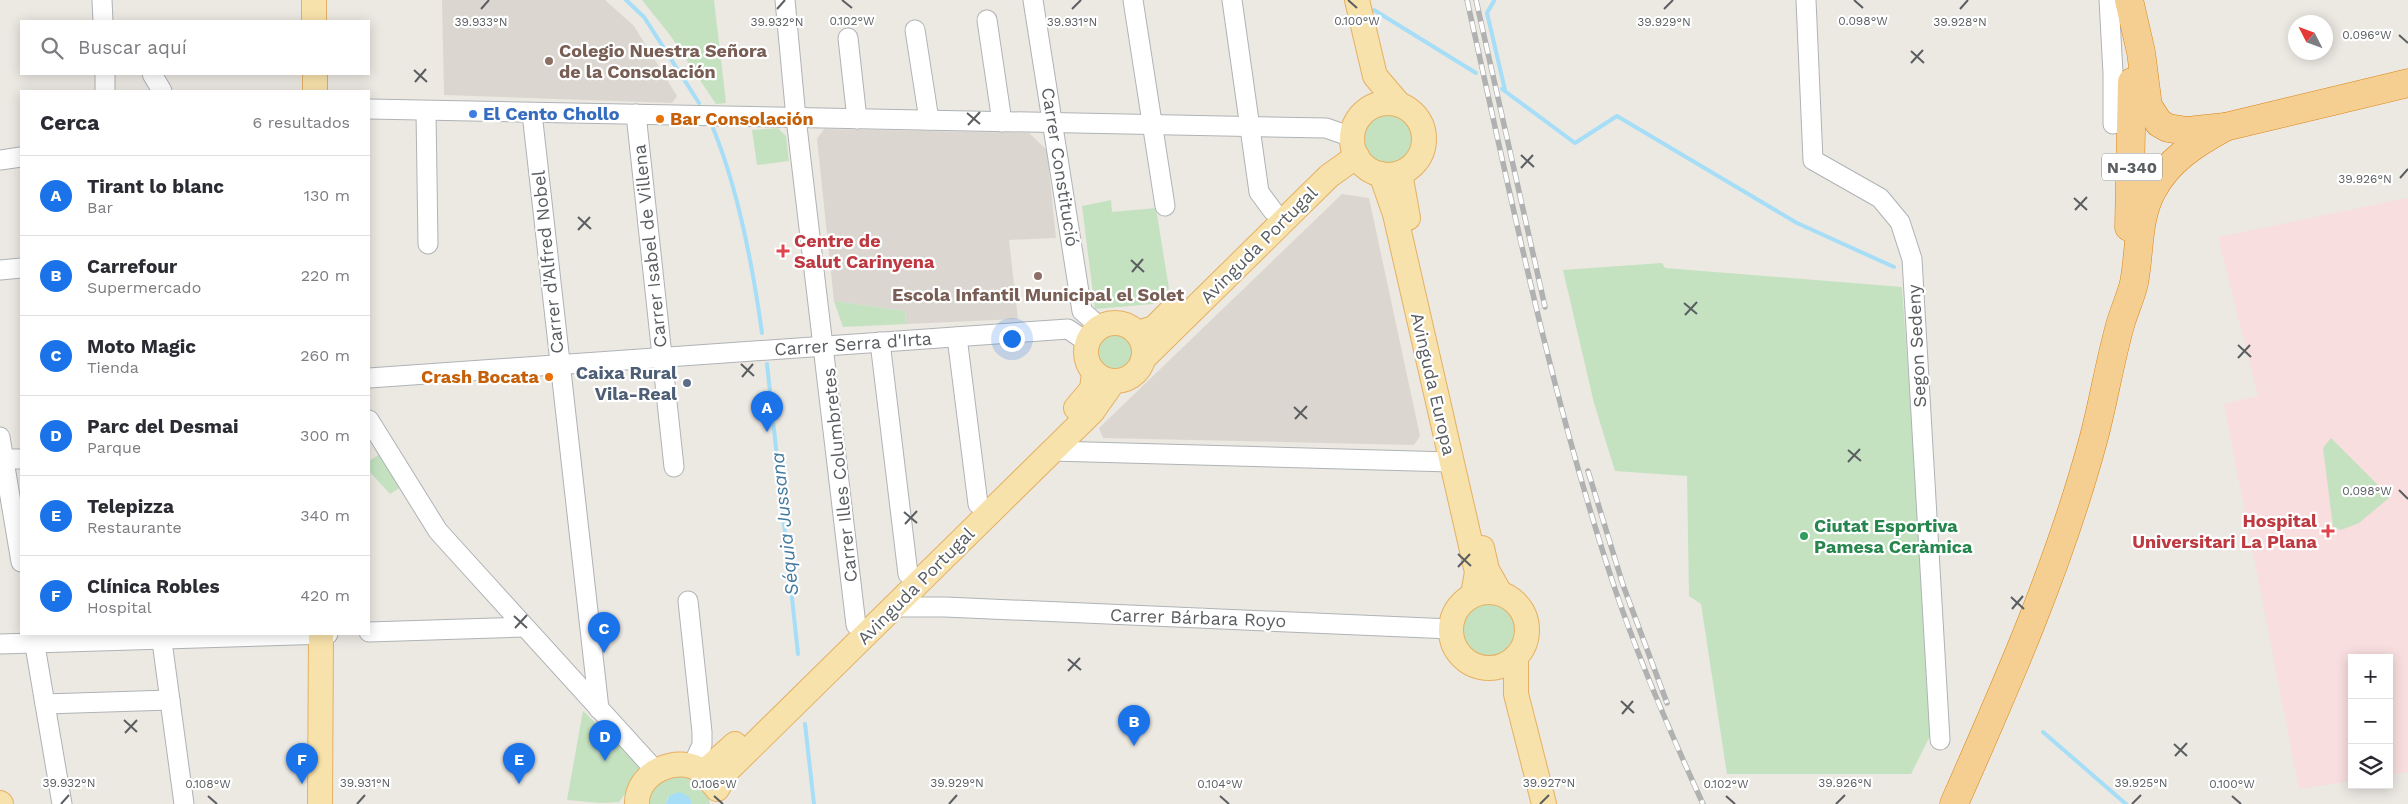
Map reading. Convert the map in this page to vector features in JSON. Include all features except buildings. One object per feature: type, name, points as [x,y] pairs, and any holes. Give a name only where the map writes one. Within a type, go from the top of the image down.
[{"type":"highway","points":[[2123,4],[2141,52],[2145,96],[2152,115],[2168,128],[2187,131],[2225,127],[2404,82]]},
{"type":"highway","name":"N-340","points":[[1954,804],[1999,704],[2046,586],[2094,436],[2121,323],[2131,209],[2134,105],[2123,4]]},
{"type":"highway","points":[[2121,323],[2134,284],[2144,208],[2152,191],[2162,174],[2178,158],[2198,142],[2225,127]]},
{"type":"main road","points":[[314,0],[314,20]]},
{"type":"main road","points":[[1345,0],[1363,79],[1365,110]]},
{"type":"main road","points":[[1357,0],[1375,76],[1398,103],[1416,116],[1422,126],[1423,148],[1418,159],[1410,167],[1390,174],[1363,165],[1353,145],[1354,127],[1365,110],[1375,105],[1398,103]]},
{"type":"main road","points":[[315,75],[315,90]]},
{"type":"main road","name":"Avinguda Portugal","points":[[1137,333],[1154,328],[1318,166],[1353,145]]},
{"type":"main road","name":"Avinguda Portugal","points":[[1144,358],[1329,176],[1353,145]]},
{"type":"main road","name":"Avinguda Europa","points":[[1390,174],[1395,214],[1477,572],[1473,595]]},
{"type":"main road","name":"Avinguda Europa","points":[[1390,174],[1408,221],[1488,570],[1500,593]]},
{"type":"main road","points":[[1115,323],[1123,324],[1137,333],[1142,341],[1144,358],[1141,366],[1129,378],[1103,377],[1086,358],[1085,333],[1115,323]]},
{"type":"main road","name":"Avinguda Portugal","points":[[708,783],[719,760],[856,625],[916,576],[1092,412],[1103,377]]},
{"type":"main road","name":"Avinguda Portugal","points":[[708,783],[728,770],[894,607],[916,576],[978,504],[1082,402],[1103,377]]},
{"type":"main road","points":[[1491,591],[1500,593],[1518,605],[1526,620],[1527,637],[1516,657],[1508,663],[1488,668],[1477,666],[1462,656],[1453,641],[1451,629],[1458,609],[1473,595],[1491,591]]},
{"type":"main road","points":[[320,804],[321,635]]},
{"type":"main road","points":[[1516,657],[1516,694],[1544,804]]},
{"type":"main road","points":[[1488,668],[1505,698],[1532,804]]},
{"type":"main road","points":[[635,803],[643,784],[656,771],[673,764],[708,783]]},
{"type":"street","points":[[102,0],[103,20]]},
{"type":"street","name":"Carrer Illes Columbretes","points":[[785,0],[796,118],[825,346],[856,625]]},
{"type":"street","name":"Carrer Constitució","points":[[1033,0],[1085,333]]},
{"type":"street","points":[[1133,0],[1165,206]]},
{"type":"street","points":[[1232,0],[1260,192],[1273,211]]},
{"type":"street","name":"Segon Sedeny","points":[[1806,0],[1813,160],[1880,198],[1900,222],[1912,259],[1940,740]]},
{"type":"street","points":[[2113,124],[2113,73],[2123,4]]},
{"type":"street","points":[[987,20],[1002,122]]},
{"type":"street","points":[[915,30],[929,120]]},
{"type":"street","points":[[848,38],[857,119]]},
{"type":"street","points":[[105,75],[105,90]]},
{"type":"street","points":[[153,75],[161,90]]},
{"type":"street","points":[[370,109],[1326,128],[1353,145]]},
{"type":"street","points":[[426,111],[428,244]]},
{"type":"street","name":"Carrer d'Alfred Nobel","points":[[532,112],[599,709]]},
{"type":"street","name":"Carrer Isabel de Villena","points":[[636,114],[674,467]]},
{"type":"street","points":[[0,160],[20,157]]},
{"type":"street","points":[[0,270],[20,268]]},
{"type":"street","name":"Carrer Serra d'Irta","points":[[370,378],[957,336],[1085,333]]},
{"type":"street","points":[[957,336],[978,504]]},
{"type":"street","points":[[880,342],[916,576],[945,607]]},
{"type":"street","points":[[370,422],[438,530],[656,771]]},
{"type":"street","points":[[1075,428],[1089,452]]},
{"type":"street","points":[[0,437],[8,459],[20,554]]},
{"type":"street","points":[[1052,451],[1451,462]]},
{"type":"street","points":[[688,601],[702,744],[708,783]]},
{"type":"street","name":"Carrer Bárbara Royo","points":[[894,607],[945,607],[1451,629]]},
{"type":"street","points":[[370,632],[524,627]]},
{"type":"street","points":[[0,644],[34,638],[242,635]]},
{"type":"street","points":[[162,636],[184,804]]},
{"type":"street","points":[[34,638],[62,804]]},
{"type":"street","points":[[46,704],[170,700]]},
{"type":"shaded area","name":"Colegio Nuestra Señora de la Consolación","points":[[442,0],[605,0],[634,26],[677,96],[672,103],[444,95]]},
{"type":"shaded area","points":[[824,129],[1029,133],[1047,150],[1056,238],[1009,240],[1018,319],[906,324],[905,311],[834,301],[817,139]]},
{"type":"shaded area","points":[[1342,194],[1369,198],[1420,436],[1414,445],[1103,438],[1099,428]]},
{"type":"shaded area","name":"Hospital Universitari La Plana","points":[[2408,198],[2408,772],[2393,774],[2393,654],[2348,654],[2348,782],[2299,789],[2224,404],[2258,396],[2218,237]]},
{"type":"green space","points":[[642,0],[714,0],[726,103],[716,104],[670,35]]},
{"type":"green space","points":[[1387,111],[1397,113],[1405,119],[1411,127],[1413,137],[1411,147],[1405,155],[1397,161],[1387,163],[1377,161],[1369,155],[1363,147],[1361,137],[1363,127],[1369,119],[1377,113]]},
{"type":"green space","points":[[778,128],[786,136],[789,161],[757,165],[752,130]]},
{"type":"green space","points":[[1111,200],[1112,212],[1156,208],[1169,289],[1153,304],[1095,309],[1082,206]]},
{"type":"green space","name":"Ciutat Esportiva Pamesa Ceràmica","points":[[1662,263],[1665,268],[1902,287],[1934,728],[1911,774],[1727,774],[1701,604],[1689,596],[1687,476],[1615,471],[1594,403],[1563,270]]},
{"type":"green space","points":[[834,301],[905,311],[906,324],[843,327]]},
{"type":"green space","points":[[1114,333],[1128,339],[1134,353],[1128,367],[1114,373],[1100,367],[1094,353],[1100,339]]},
{"type":"green space","points":[[2331,438],[2390,497],[2359,523],[2341,530],[2333,527],[2323,448]]},
{"type":"green space","points":[[380,454],[401,487],[390,494],[370,472],[370,460]]},
{"type":"green space","points":[[1484,604],[1494,604],[1503,608],[1511,616],[1515,630],[1511,644],[1503,652],[1494,656],[1484,656],[1475,652],[1467,644],[1463,635],[1463,625],[1467,616],[1475,608]]},
{"type":"green space","points":[[583,711],[640,765],[640,774],[619,802],[601,803],[567,800]]},
{"type":"green space","points":[[669,776],[683,777],[696,781],[705,790],[710,804],[692,804],[689,797],[676,793],[668,797],[665,804],[648,804],[655,787]]},
{"type":"water","points":[[680,792],[689,797],[692,804],[665,804],[670,795]]},
{"type":"waterway","name":"Séquia Jussana","points":[[626,0],[644,17],[699,103]]},
{"type":"waterway","points":[[1494,1],[1487,13],[1505,90]]},
{"type":"waterway","points":[[1374,10],[1476,73]]},
{"type":"waterway","points":[[1502,89],[1575,143],[1617,116],[1797,223],[1894,267]]},
{"type":"waterway","name":"Séquia Jussana","points":[[713,128],[730,177],[744,229],[762,333]]},
{"type":"waterway","name":"Séquia Jussana","points":[[767,364],[798,654]]},
{"type":"waterway","name":"Séquia Jussana","points":[[805,724],[814,804]]},
{"type":"waterway","points":[[2043,732],[2126,804]]},
{"type":"railway","points":[[1467,0],[1516,222],[1571,444],[1592,517],[1615,589],[1645,671],[1703,804]]},
{"type":"railway","points":[[1476,0],[1545,307]]},
{"type":"railway","points":[[1588,471],[1623,585],[1667,703]]},
{"type":"place","name":"Colegio Nuestra Señora de la Consolación","points":[[549,61]]},
{"type":"place","name":"El Cento Chollo","points":[[473,114]]},
{"type":"place","name":"Bar Consolación","points":[[660,119]]},
{"type":"place","name":"Centre de Salut Carinyena","points":[[783,251]]},
{"type":"place","name":"Escola Infantil Municipal el Solet","points":[[1038,276]]},
{"type":"place","name":"Crash Bocata","points":[[549,377]]},
{"type":"place","name":"Caixa Rural Vila-Real","points":[[687,383]]},
{"type":"place","name":"Tirant lo blanc","points":[[767,432]]},
{"type":"place","name":"Hospital Universitari La Plana","points":[[2328,531]]},
{"type":"place","name":"Ciutat Esportiva Pamesa Ceràmica","points":[[1804,536]]},
{"type":"place","name":"Moto Magic","points":[[604,653]]},
{"type":"place","name":"Carrefour","points":[[1134,746]]},
{"type":"place","name":"Parc del Desmai","points":[[605,761]]},
{"type":"place","name":"Clínica Robles","points":[[302,784]]},
{"type":"place","name":"Telepizza","points":[[519,784]]}]
